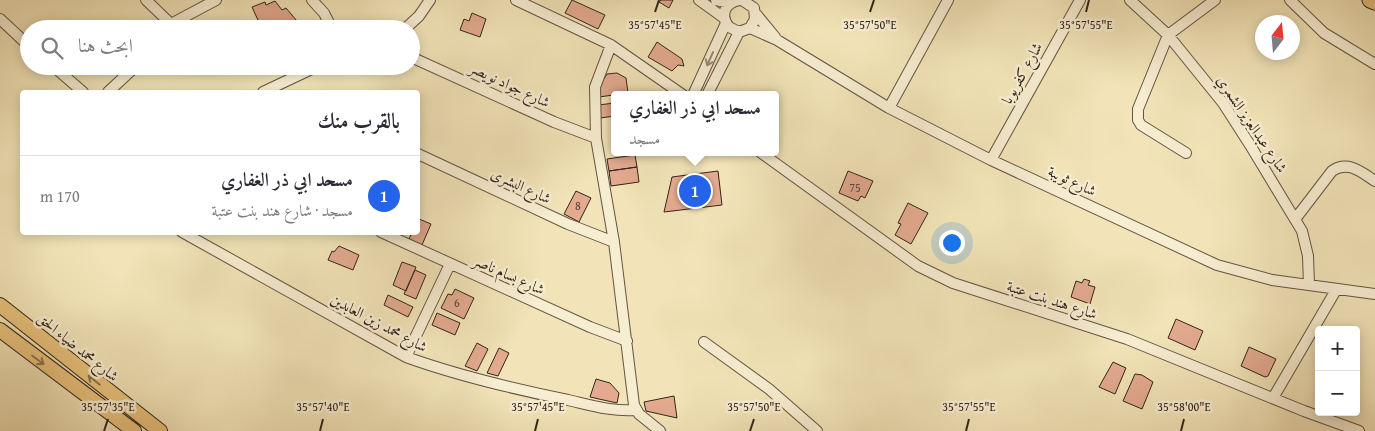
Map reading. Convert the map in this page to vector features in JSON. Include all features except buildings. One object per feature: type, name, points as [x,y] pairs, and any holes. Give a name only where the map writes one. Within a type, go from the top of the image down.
[{"type":"highway","points":[[1370,0],[1375,2]]},
{"type":"main road","name":"شارع محمد ضياء الحق","points":[[0,305],[160,431]]},
{"type":"main road","points":[[0,330],[134,431]]},
{"type":"street","points":[[146,0],[164,20]]},
{"type":"street","points":[[180,20],[216,0]]},
{"type":"street","points":[[312,0],[324,13],[328,20]]},
{"type":"street","points":[[415,20],[430,0]]},
{"type":"street","points":[[516,0],[611,45],[676,91]]},
{"type":"street","points":[[699,0],[725,20]]},
{"type":"street","points":[[710,91],[739,32],[750,28],[756,14],[754,8],[741,1],[716,0]]},
{"type":"street","points":[[889,108],[948,0]]},
{"type":"street","name":"شارع كفريوبا","points":[[991,160],[1080,0]]},
{"type":"street","name":"شارع عبدالعزيز الشمري","points":[[1130,0],[1168,36],[1223,103],[1296,218],[1307,247],[1309,285]]},
{"type":"street","points":[[1186,153],[1141,125],[1138,120],[1138,109],[1168,36],[1194,13],[1215,0]]},
{"type":"street","points":[[1290,0],[1324,33],[1375,64]]},
{"type":"street","points":[[739,32],[729,27],[725,20],[724,12],[741,1]]},
{"type":"street","name":"شارع ثويبة","points":[[756,14],[777,40]]},
{"type":"street","points":[[0,19],[20,38]]},
{"type":"street","points":[[696,91],[725,20]]},
{"type":"street","name":"شارع ثويبة","points":[[750,28],[777,40],[889,108],[991,160],[1217,265],[1272,280],[1375,294]]},
{"type":"street","points":[[611,45],[595,87],[596,138],[614,242],[636,410],[660,431]]},
{"type":"street","name":"شارع جواد نويصر","points":[[420,61],[554,122],[596,138]]},
{"type":"street","points":[[63,75],[81,90]]},
{"type":"street","points":[[110,90],[126,75]]},
{"type":"street","points":[[268,90],[300,75]]},
{"type":"street","points":[[275,87],[282,90]]},
{"type":"street","name":"شارع البشرى","points":[[420,155],[568,224],[614,242]]},
{"type":"street","name":"شارع هند بنت عتبة","points":[[766,156],[918,266],[962,286],[1127,339],[1355,431]]},
{"type":"street","points":[[1296,218],[1332,170],[1336,168],[1351,166],[1375,181]]},
{"type":"street","name":"شارع محمد زين العابدين","points":[[187,235],[406,357],[434,367],[522,390],[615,410],[636,410]]},
{"type":"street","name":"شارع بسام ناصر","points":[[387,235],[605,334],[627,341]]},
{"type":"street","points":[[406,357],[450,264]]},
{"type":"street","points":[[1273,398],[1336,290]]},
{"type":"street","points":[[704,342],[769,390],[817,431]]},
{"type":"place","name":"مسحد ابي ذر الغفاري","points":[[695,191]]}]
